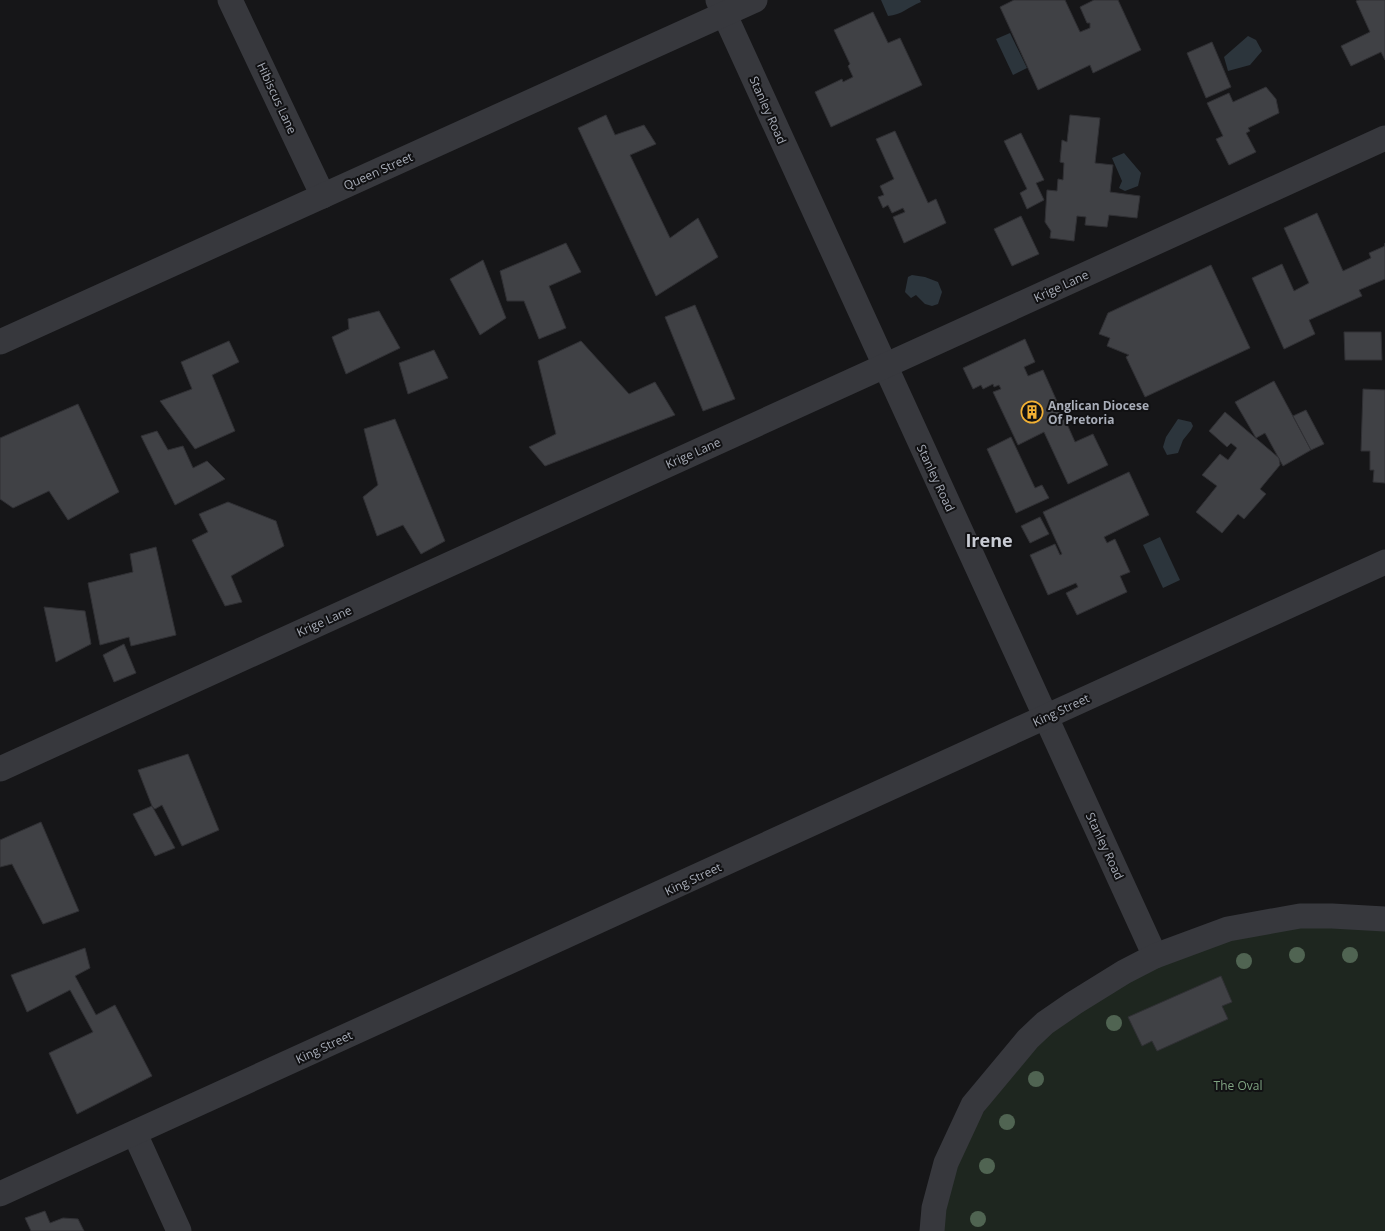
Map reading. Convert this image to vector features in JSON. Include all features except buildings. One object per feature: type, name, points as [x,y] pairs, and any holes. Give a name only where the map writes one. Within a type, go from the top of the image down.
[{"type":"street","name":"Hibiscus Lane","points":[[230,0],[323,196]]},
{"type":"street","name":"Queen Street","points":[[0,342],[323,196],[721,7],[755,0]]},
{"type":"street","name":"Stanley Road","points":[[721,7],[1155,956]]},
{"type":"street","name":"Krige Lane","points":[[0,769],[1385,138]]},
{"type":"street","name":"King Street","points":[[0,1194],[1385,562]]},
{"type":"street","points":[[932,1231],[934,1208],[946,1163],[967,1115],[979,1096],[1028,1039],[1045,1023],[1100,986],[1155,956],[1228,929],[1278,919],[1314,915],[1385,919]]},
{"type":"street","points":[[135,1134],[179,1231]]},
{"type":"green space","name":"The Oval","points":[[1385,917],[1385,1231],[926,1231],[934,1186],[1042,1025],[1210,936]]},
{"type":"shaded area","points":[[881,0],[920,0],[921,2],[888,16]]},
{"type":"shaded area","points":[[1010,33],[1027,68],[1013,75],[996,39]]},
{"type":"shaded area","points":[[1248,36],[1256,40],[1262,51],[1250,65],[1228,71],[1224,57]]},
{"type":"shaded area","points":[[1124,153],[1141,173],[1138,186],[1125,191],[1119,188],[1122,181],[1112,158]]},
{"type":"shaded area","points":[[912,275],[938,282],[942,292],[938,304],[932,306],[925,304],[916,295],[911,298],[905,292],[908,277]]},
{"type":"shaded area","points":[[1178,419],[1191,422],[1193,426],[1183,440],[1178,453],[1167,455],[1163,447],[1166,437]]},
{"type":"shaded area","points":[[1160,537],[1180,580],[1163,588],[1143,545]]},
{"type":"place","name":"Anglican Diocese Of Pretoria","points":[[1032,412]]},
{"type":"district","name":"Irene","points":[[989,540]]}]
